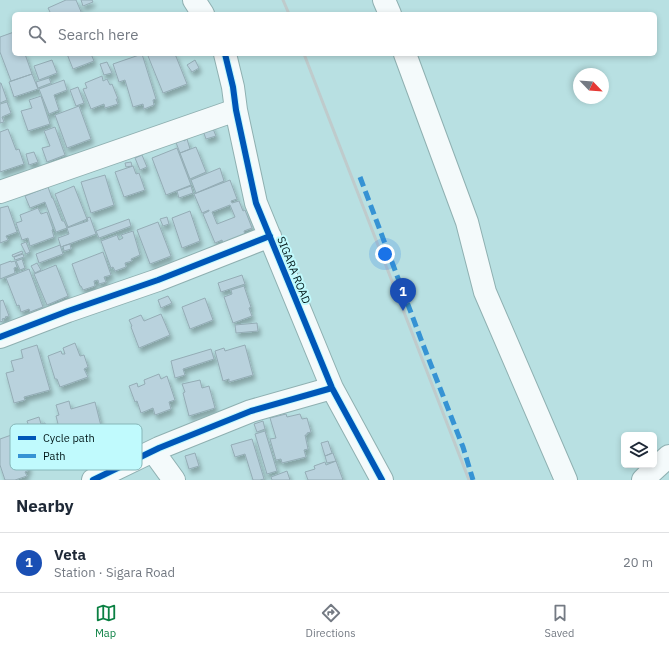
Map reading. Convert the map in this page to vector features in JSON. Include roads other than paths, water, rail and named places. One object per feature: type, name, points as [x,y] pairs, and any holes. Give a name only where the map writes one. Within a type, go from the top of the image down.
[{"type":"street","points":[[194,0],[202,12]]},
{"type":"street","points":[[384,0],[389,12]]},
{"type":"street","name":"SIGARA ROAD","points":[[225,56],[256,203],[332,388],[382,480]]},
{"type":"street","points":[[406,56],[467,222],[485,292],[566,480]]},
{"type":"street","points":[[0,192],[236,110]]},
{"type":"street","points":[[0,337],[158,280],[270,236]]},
{"type":"street","points":[[142,456],[251,411],[332,388]]},
{"type":"street","points":[[153,451],[174,480]]},
{"type":"street","points":[[643,480],[669,456]]},
{"type":"street","points":[[93,480],[114,470]]},
{"type":"railway","points":[[283,0],[288,12]]},
{"type":"railway","points":[[305,56],[469,480]]},
{"type":"place","name":"Veta","points":[[403,311]]}]
